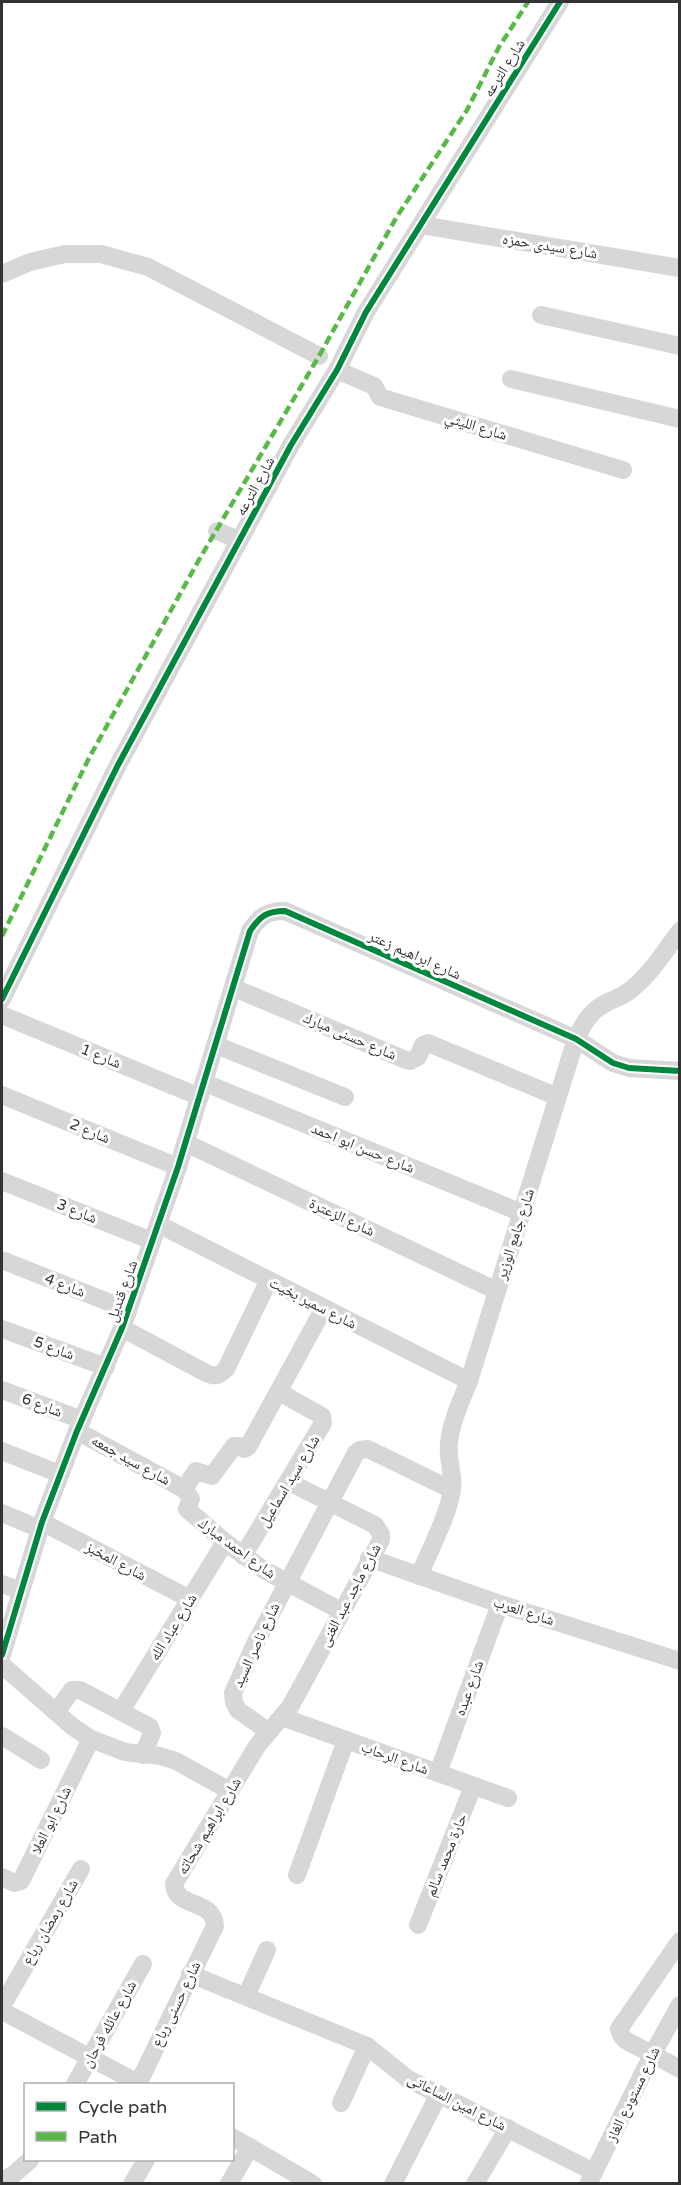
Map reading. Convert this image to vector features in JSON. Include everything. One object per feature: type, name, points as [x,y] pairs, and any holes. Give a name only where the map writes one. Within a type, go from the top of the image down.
[{"type":"street","name":"شارع الترعه","points":[[2,999],[118,765],[291,445],[337,370],[366,312],[560,2]]},
{"type":"street","name":"شارع سيدى حمزه","points":[[421,225],[680,268]]},
{"type":"street","points":[[2,274],[30,262],[65,254],[101,254],[148,267],[319,356]]},
{"type":"street","points":[[541,315],[680,346]]},
{"type":"street","name":"شارع الليثي","points":[[337,370],[374,386],[380,397],[623,470]]},
{"type":"street","points":[[511,379],[680,419]]},
{"type":"street","points":[[217,531],[239,540]]},
{"type":"street","name":"شارع ابراهيم زعتر","points":[[250,931],[258,919],[270,911],[285,911],[576,1039],[613,1063],[629,1068],[680,1071]]},
{"type":"street","name":"شارع قنديل","points":[[2,1655],[41,1525],[60,1474],[122,1328],[178,1167],[250,931]]},
{"type":"street","name":"شارع جامع الوزير","points":[[419,1576],[452,1490],[449,1443],[452,1424],[469,1381],[576,1039],[585,1020],[594,1010],[625,994],[637,983],[653,968],[680,931]]},
{"type":"street","name":"شارع حسنى مبارك","points":[[234,988],[406,1060],[418,1058],[423,1045],[428,1043],[558,1097]]},
{"type":"street","name":"شارع 1","points":[[2,1015],[202,1090]]},
{"type":"street","points":[[216,1045],[345,1097]]},
{"type":"street","name":"شارع حسن ابو احمد","points":[[202,1090],[522,1213]]},
{"type":"street","name":"شارع 2","points":[[2,1095],[178,1167]]},
{"type":"street","name":"شارع الزعترة","points":[[186,1143],[497,1291]]},
{"type":"street","name":"شارع 3","points":[[2,1181],[155,1233]]},
{"type":"street","name":"شارع سمير بخيت","points":[[155,1233],[269,1280],[469,1381]]},
{"type":"street","name":"شارع 4","points":[[2,1260],[128,1310]]},
{"type":"street","points":[[122,1328],[206,1373],[213,1376],[220,1375],[226,1368],[269,1280]]},
{"type":"street","points":[[184,1489],[196,1471],[212,1476],[234,1446],[237,1445],[244,1449],[248,1447],[324,1308]]},
{"type":"street","name":"شارع 5","points":[[2,1329],[105,1367]]},
{"type":"street","name":"شارع 6","points":[[2,1390],[80,1426]]},
{"type":"street","name":"شارع سيد اسماعيل","points":[[243,1556],[324,1423],[324,1419],[319,1414],[279,1392]]},
{"type":"street","name":"شارع سيد جمعه","points":[[80,1426],[184,1489]]},
{"type":"street","name":"شارع ناصر السيد","points":[[269,1732],[238,1710],[233,1693],[286,1583],[356,1453],[368,1449],[452,1490]]},
{"type":"street","points":[[2,1451],[60,1474]]},
{"type":"street","name":"شارع ماجد عبد الغنى","points":[[282,1717],[290,1707],[369,1558],[381,1540],[380,1529],[288,1482]]},
{"type":"street","name":"شارع احمد مبارك","points":[[184,1489],[191,1499],[187,1509],[243,1556],[286,1583],[341,1611]]},
{"type":"street","name":"شارع المخبز","points":[[2,1513],[41,1525],[190,1599]]},
{"type":"street","name":"شارع عباد الله","points":[[121,1711],[225,1542]]},
{"type":"street","name":"شارع العرب","points":[[369,1558],[500,1604],[680,1661]]},
{"type":"street","points":[[2,1584],[21,1591]]},
{"type":"street","name":"شارع عبده","points":[[438,1773],[500,1604]]},
{"type":"street","points":[[2,1665],[73,1727],[91,1739],[107,1747],[176,1761],[230,1791]]},
{"type":"street","points":[[57,1712],[72,1690],[80,1690],[150,1727],[152,1733],[143,1755]]},
{"type":"street","name":"شارع ابراهيم شحاته","points":[[215,1926],[215,1917],[209,1911],[178,1896],[174,1890],[174,1884],[257,1746],[282,1717]]},
{"type":"street","name":"شارع الرحاب","points":[[282,1717],[508,1798]]},
{"type":"street","points":[[2,1737],[41,1760]]},
{"type":"street","name":"شارع ابو العلا","points":[[2,1877],[14,1883],[21,1881],[91,1739]]},
{"type":"street","points":[[297,1875],[346,1740]]},
{"type":"street","name":"حارة محمد سالم","points":[[418,1925],[473,1786]]},
{"type":"street","name":"شارع رمضان رباع","points":[[2,2006],[81,1869]]},
{"type":"street","name":"شارع حسنى رباع","points":[[139,2083],[215,1926]]},
{"type":"street","points":[[680,1941],[619,2029],[625,2040],[680,2069]]},
{"type":"street","points":[[246,1996],[267,1950]]},
{"type":"street","name":"شارع عائله فرحان","points":[[76,2083],[143,1964]]},
{"type":"street","name":"شارع امين الساعاتى","points":[[190,1974],[367,2046],[408,2079],[508,2128],[591,2178]]},
{"type":"street","name":"شارع مستودع الغاز","points":[[591,2178],[652,2055],[680,2005]]},
{"type":"street","points":[[2,2011],[137,2083]]},
{"type":"street","points":[[341,2103],[367,2046]]},
{"type":"street","points":[[393,2184],[439,2094]]},
{"type":"street","points":[[476,2184],[508,2128]]},
{"type":"street","points":[[234,2138],[313,2184]]},
{"type":"street","points":[[229,2184],[250,2147]]},
{"type":"street","points":[[2,2181],[29,2161]]},
{"type":"street","points":[[132,2184],[145,2161]]},
{"type":"marked path","points":[[2,936],[89,758],[200,558],[319,356],[396,218],[467,110],[499,47],[528,2]]},
{"type":"cycle path","points":[[2,999],[118,765],[291,445],[337,370],[366,312],[560,2]]},
{"type":"cycle path","points":[[2,1655],[42,1522],[77,1431],[122,1328],[178,1167],[250,931],[261,918],[269,913],[285,911],[576,1039],[613,1063],[629,1068],[680,1071]]}]
